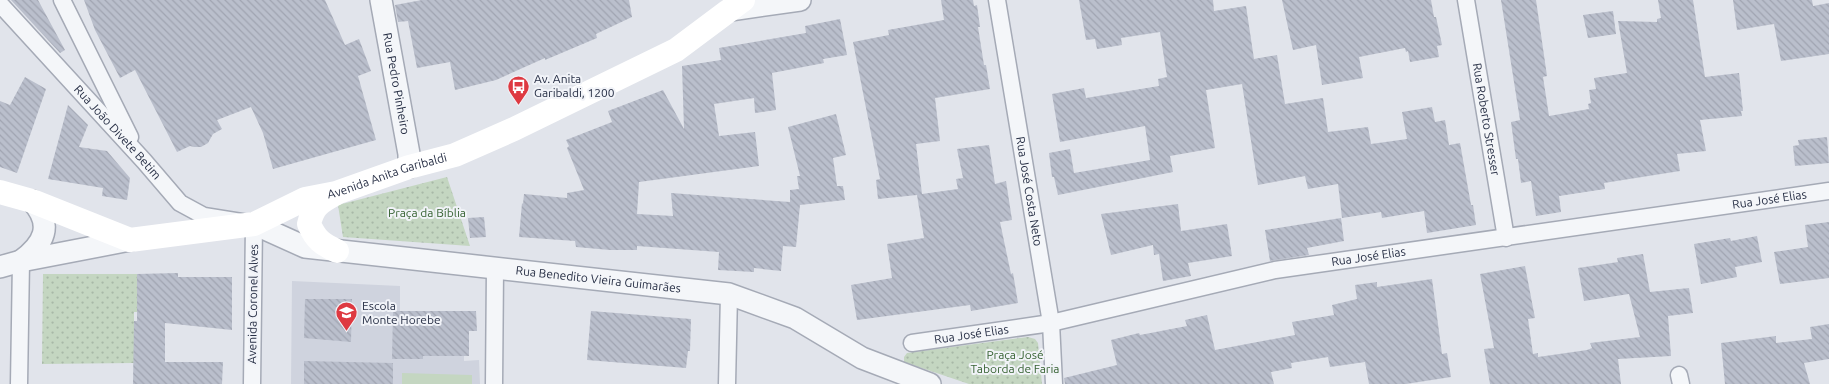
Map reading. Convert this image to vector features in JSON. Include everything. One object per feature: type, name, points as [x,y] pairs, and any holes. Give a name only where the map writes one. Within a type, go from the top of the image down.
[{"type":"main road","name":"Avenida Anita Garibaldi","points":[[130,240],[254,224],[305,199],[336,193],[410,167],[455,155],[590,94],[676,50],[737,5]]},
{"type":"main road","points":[[0,192],[32,201],[130,240]]},
{"type":"main road","points":[[336,193],[322,201],[312,212],[309,224],[315,236],[324,245],[337,251]]},
{"type":"street","points":[[62,0],[132,141],[144,160]]},
{"type":"street","name":"Rua Pedro Pinheiro","points":[[381,0],[410,167]]},
{"type":"street","points":[[737,5],[800,0]]},
{"type":"street","name":"Rua José Costa Neto","points":[[997,0],[1051,323],[1054,384]]},
{"type":"street","name":"Rua Roberto Stresser","points":[[1466,0],[1506,238]]},
{"type":"street","name":"Rua João Divete Betim","points":[[0,4],[144,160],[180,203],[204,216],[254,224]]},
{"type":"street","name":"Rua José Elias","points":[[912,343],[1051,323],[1275,270],[1829,191]]},
{"type":"street","points":[[18,384],[21,261],[41,242],[44,232],[44,220],[39,209],[32,201]]},
{"type":"street","name":"Rua Benedito Vieira Guimarães","points":[[254,224],[305,247],[729,294],[795,318],[862,358],[930,384]]},
{"type":"street","name":"Avenida Coronel Alves","points":[[252,384],[254,224]]},
{"type":"street","name":"Avenida Anita Garibaldi","points":[[0,267],[21,261],[130,240]]},
{"type":"street","points":[[494,384],[495,269]]},
{"type":"street","points":[[726,384],[729,294]]},
{"type":"shaded area","name":"Escola Monte Horebe","points":[[292,281],[400,286],[400,354],[464,356],[464,361],[479,360],[480,384],[291,384]]},
{"type":"green space","name":"Praça da Bíblia","points":[[447,177],[470,246],[343,237],[338,205]]},
{"type":"green space","points":[[43,274],[137,274],[137,312],[134,312],[134,363],[42,364]]},
{"type":"green space","name":"Praça José Taborda de Faria","points":[[1028,337],[1035,339],[1038,343],[1042,384],[969,384],[904,362],[904,357],[907,353]]},
{"type":"green space","points":[[402,373],[472,375],[472,384],[402,384]]},
{"type":"building","points":[[11,0],[38,0],[65,50],[60,53]]},
{"type":"building","points":[[84,0],[325,0],[345,45],[359,39],[371,71],[358,76],[376,140],[273,169],[263,133],[251,107],[217,120],[222,129],[213,134],[208,143],[201,147],[190,146],[177,152],[135,70],[120,78],[95,30]]},
{"type":"building","points":[[422,0],[629,0],[632,17],[596,34],[597,38],[545,60],[545,58],[496,80],[455,90],[450,62],[417,68],[408,21],[398,22],[395,5]]},
{"type":"building","points":[[941,0],[973,0],[974,6],[977,5],[980,27],[978,27],[990,89],[935,98],[940,141],[916,144],[922,194],[958,189],[956,179],[963,178],[957,149],[989,145],[995,184],[1006,181],[1012,220],[1000,222],[1011,274],[1013,273],[1018,303],[971,311],[970,305],[857,320],[851,285],[892,278],[887,244],[924,238],[917,195],[878,199],[876,180],[880,179],[853,42],[889,35],[888,30],[944,20]]},
{"type":"building","points":[[1079,0],[1213,0],[1214,11],[1246,6],[1254,59],[1277,55],[1285,104],[1323,98],[1328,132],[1368,127],[1371,144],[1407,139],[1402,112],[1432,107],[1435,122],[1445,120],[1449,145],[1460,143],[1476,225],[1427,233],[1424,211],[1382,218],[1381,212],[1342,218],[1338,184],[1308,189],[1305,176],[1258,185],[1242,84],[1206,90],[1215,148],[1170,156],[1173,172],[1058,195],[1054,177],[1052,177],[1049,153],[1070,149],[1074,173],[1150,160],[1145,126],[1060,142],[1052,94],[1084,88],[1086,98],[1159,86],[1158,79],[1167,77],[1160,32],[1121,38],[1122,45],[1097,49],[1095,39],[1086,40]]},
{"type":"building","points":[[1282,0],[1431,0],[1442,45],[1437,46],[1439,57],[1410,62],[1408,51],[1406,52],[1405,48],[1359,57],[1363,78],[1322,85],[1316,45],[1293,50]]},
{"type":"building","points":[[1501,0],[1536,0],[1547,76],[1543,77],[1549,116],[1589,109],[1588,104],[1591,103],[1589,90],[1596,89],[1594,78],[1627,73],[1618,21],[1657,22],[1657,19],[1661,18],[1658,0],[1693,0],[1705,77],[1739,73],[1742,116],[1700,120],[1706,151],[1677,154],[1680,171],[1604,183],[1605,189],[1559,196],[1561,212],[1536,216],[1531,181],[1521,183],[1518,159],[1516,159],[1511,122],[1520,120]]},
{"type":"building","points":[[1733,0],[1812,0],[1813,6],[1829,3],[1829,54],[1781,61],[1774,24],[1737,30]]},
{"type":"building","points":[[1613,11],[1616,34],[1588,38],[1583,15]]},
{"type":"building","points":[[840,19],[847,55],[823,59],[824,63],[772,73],[776,110],[755,113],[754,98],[714,104],[719,136],[755,132],[759,166],[639,182],[637,214],[673,216],[671,193],[790,202],[790,190],[799,189],[797,176],[800,176],[788,127],[836,114],[846,155],[833,158],[837,186],[843,186],[845,200],[800,205],[796,247],[783,246],[781,271],[754,268],[754,272],[718,270],[719,252],[637,246],[637,250],[610,250],[576,247],[575,241],[519,237],[524,194],[567,198],[567,193],[584,190],[567,148],[569,146],[566,140],[612,122],[608,111],[663,90],[684,129],[682,66],[721,60],[719,48],[806,33],[805,26]]},
{"type":"building","points":[[25,77],[46,89],[17,173],[0,167],[0,101],[10,105]]},
{"type":"building","points":[[68,105],[88,125],[79,147],[107,151],[130,178],[127,200],[102,196],[103,188],[48,179]]},
{"type":"building","points":[[1827,137],[1829,163],[1795,166],[1793,146],[1799,145],[1798,140]]},
{"type":"building","points":[[1178,204],[1181,231],[1227,224],[1232,256],[1188,263],[1191,276],[1163,281],[1159,254],[1154,255],[1153,245],[1111,255],[1101,214]]},
{"type":"building","points":[[484,217],[486,237],[470,238],[468,218]]},
{"type":"building","points":[[1341,218],[1344,241],[1307,248],[1309,255],[1270,261],[1265,230]]},
{"type":"building","points":[[1829,222],[1829,278],[1780,284],[1774,252],[1808,247],[1805,225]]},
{"type":"building","points":[[1757,236],[1762,262],[1735,267],[1737,277],[1701,284],[1694,244],[1730,238],[1731,241]]},
{"type":"building","points":[[1643,254],[1650,292],[1689,288],[1693,313],[1668,316],[1671,356],[1618,359],[1621,384],[1490,384],[1484,349],[1494,348],[1480,274],[1525,266],[1535,318],[1528,319],[1533,354],[1538,353],[1538,357],[1587,350],[1592,348],[1590,343],[1640,337],[1629,294],[1584,301],[1578,268],[1618,262],[1617,258]]},
{"type":"building","points":[[178,273],[178,277],[232,277],[232,330],[165,323],[165,362],[223,362],[222,384],[133,384],[134,321],[137,321],[137,274]]},
{"type":"building","points":[[1432,279],[1442,354],[1447,353],[1451,377],[1406,384],[1369,384],[1365,362],[1330,367],[1328,357],[1291,363],[1292,368],[1271,372],[1274,384],[1065,384],[1064,378],[1117,365],[1111,340],[1139,333],[1140,335],[1187,326],[1185,320],[1207,315],[1215,350],[1295,335],[1292,322],[1334,315],[1332,305],[1357,299],[1355,285],[1377,282],[1377,287]]},
{"type":"building","points":[[305,299],[352,299],[351,342],[304,338]]},
{"type":"building","points":[[393,311],[476,311],[477,331],[469,331],[469,356],[423,356],[423,359],[392,359]]},
{"type":"building","points":[[591,311],[691,319],[690,351],[688,351],[686,368],[587,360]]},
{"type":"building","points":[[1829,324],[1829,359],[1804,363],[1810,384],[1725,384],[1721,343],[1776,336],[1776,343],[1812,339],[1810,327]]},
{"type":"building","points":[[304,361],[393,363],[393,384],[304,384]]},
{"type":"place","name":"Av. Anita Garibaldi, 1200","points":[[518,105]]},
{"type":"place","name":"Escola Monte Horebe","points":[[346,332]]}]
